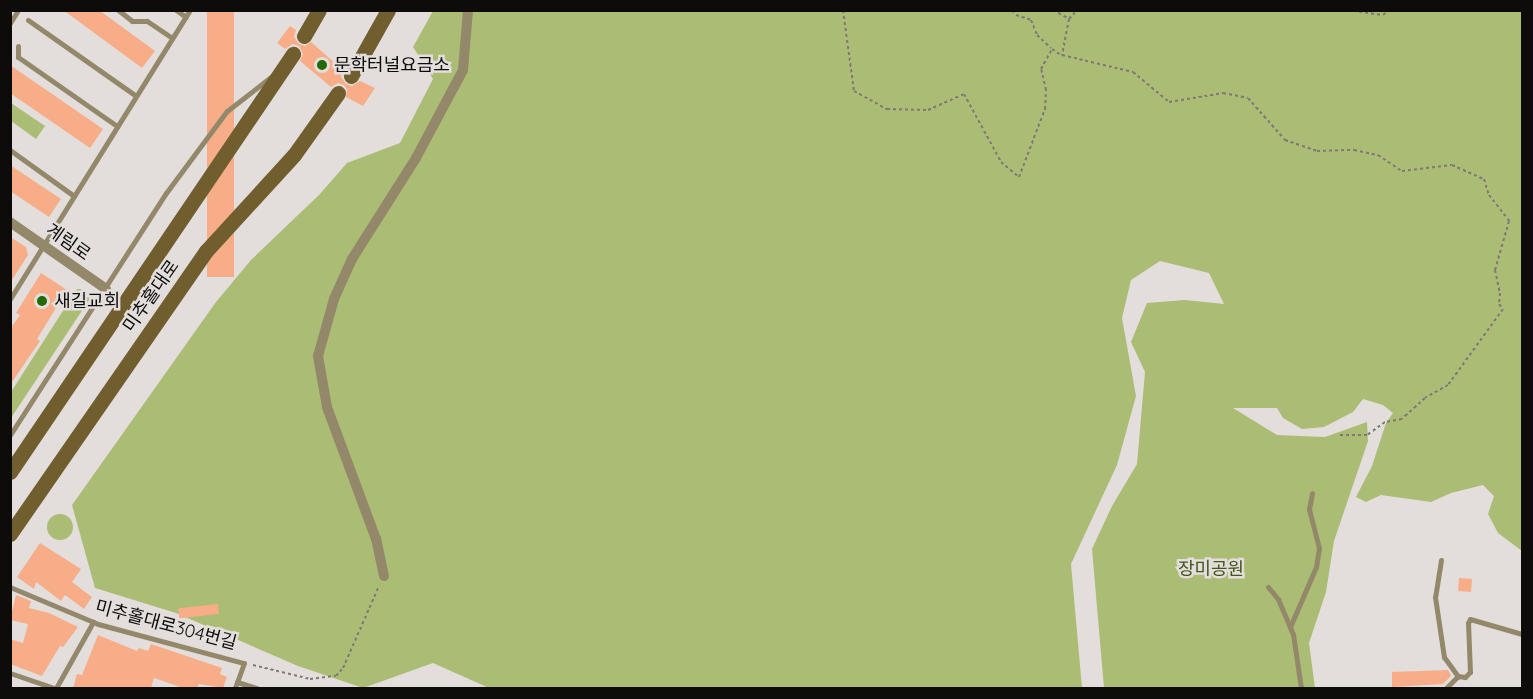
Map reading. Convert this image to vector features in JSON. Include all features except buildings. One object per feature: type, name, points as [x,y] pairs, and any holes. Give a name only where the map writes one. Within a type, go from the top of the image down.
[{"type":"main road","points":[[304,36],[319,10]]},
{"type":"main road","points":[[351,76],[388,10]]},
{"type":"main road","name":"미추홀대로","points":[[10,472],[290,59]]},
{"type":"main road","name":"미추홀대로","points":[[10,534],[206,251],[294,155],[339,93]]},
{"type":"street","points":[[384,576],[376,539],[327,407],[318,356],[334,299],[352,259],[416,158],[463,70],[468,10]]},
{"type":"street","name":"계림로","points":[[10,222],[106,289]]},
{"type":"lane","points":[[10,22],[18,10]]},
{"type":"lane","points":[[118,10],[132,21],[147,21],[172,38]]},
{"type":"lane","points":[[177,10],[186,17]]},
{"type":"lane","points":[[10,299],[190,10]]},
{"type":"lane","points":[[28,20],[136,96]]},
{"type":"lane","points":[[18,46],[18,57],[117,126]]},
{"type":"lane","points":[[10,435],[166,193],[227,111],[290,59]]},
{"type":"lane","points":[[10,150],[74,196]]},
{"type":"lane","points":[[1290,627],[1316,567],[1319,548],[1309,509],[1312,493]]},
{"type":"lane","points":[[1441,560],[1436,597],[1444,657],[1458,676],[1466,677],[1470,672],[1468,623],[1470,619],[1522,634]]},
{"type":"lane","points":[[1268,587],[1278,599],[1290,627],[1301,688]]},
{"type":"lane","name":"미추홀대로304번길","points":[[11,589],[93,622],[244,663]]},
{"type":"lane","points":[[10,673],[55,688],[93,622]]},
{"type":"lane","points":[[244,663],[236,685],[257,688]]},
{"type":"lane","points":[[1446,688],[1458,676]]},
{"type":"path","points":[[843,10],[854,91],[887,109],[918,110],[928,110],[964,94],[1001,162],[1019,177],[1045,109],[1046,90],[1041,69],[1052,49]]},
{"type":"path","points":[[1012,10],[1016,15],[1031,20],[1037,35],[1062,55],[1133,72],[1169,102],[1223,93],[1248,98],[1286,140],[1317,151],[1354,150],[1378,155],[1402,171],[1452,165],[1484,179],[1488,195],[1509,221],[1495,270],[1500,292],[1499,304],[1503,309],[1448,385],[1425,398],[1402,419],[1385,422],[1368,435],[1338,435]]},
{"type":"path","points":[[1053,10],[1069,19]]},
{"type":"path","points":[[1062,55],[1069,19],[1077,10]]},
{"type":"path","points":[[1347,10],[1383,15],[1389,10]]},
{"type":"path","points":[[244,663],[310,680],[336,676],[343,668],[384,576]]},
{"type":"green space","name":"장미공원","points":[[433,11],[1522,11],[1522,551],[1498,533],[1488,514],[1494,496],[1483,485],[1451,493],[1431,502],[1381,495],[1366,502],[1356,497],[1372,466],[1386,423],[1393,413],[1383,405],[1363,399],[1353,412],[1324,427],[1302,429],[1283,418],[1277,408],[1233,408],[1277,435],[1325,437],[1367,422],[1368,441],[1334,541],[1326,592],[1309,643],[1315,688],[1104,688],[1092,549],[1112,506],[1137,464],[1145,372],[1131,342],[1147,303],[1185,300],[1224,304],[1209,273],[1160,261],[1131,280],[1122,318],[1136,396],[1117,465],[1071,564],[1082,688],[489,688],[433,663],[363,688],[298,666],[176,613],[95,588],[72,505],[216,302],[251,260],[320,194],[347,163],[400,143],[433,79],[413,47]]},
{"type":"green space","points":[[11,103],[45,126],[36,139],[11,121]]},
{"type":"green space","points":[[77,289],[90,295],[89,300],[11,418],[11,392]]},
{"type":"green space","points":[[60,514],[69,518],[73,527],[69,536],[60,540],[51,536],[47,527],[51,518]]},
{"type":"place","name":"문학터널요금소","points":[[322,65]]},
{"type":"place","name":"새길교회","points":[[42,301]]}]
